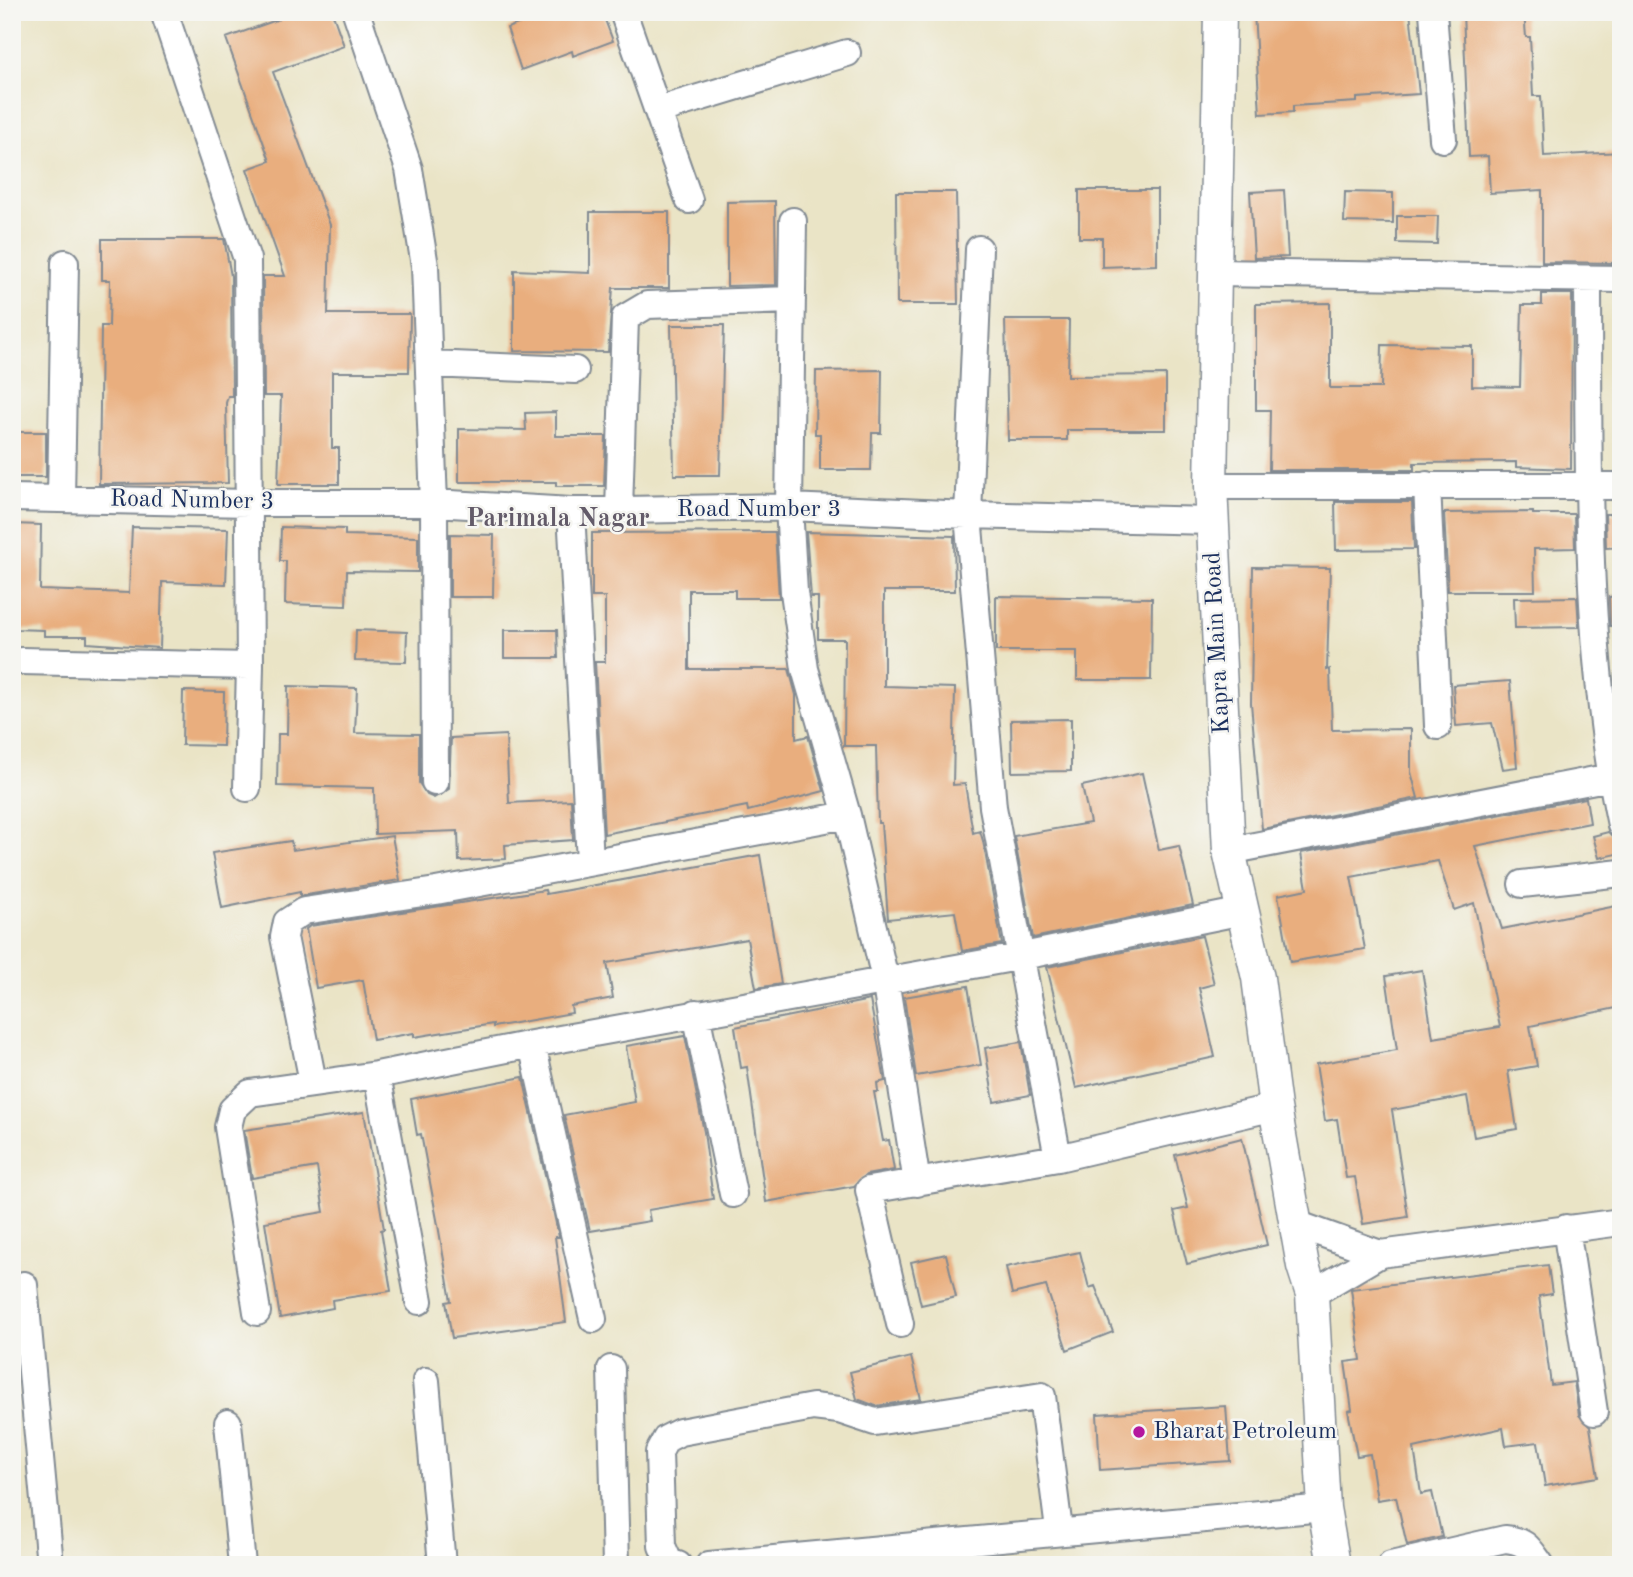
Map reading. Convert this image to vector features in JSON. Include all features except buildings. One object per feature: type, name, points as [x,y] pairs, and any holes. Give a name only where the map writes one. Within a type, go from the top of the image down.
[{"type":"street","points":[[164,12],[247,259],[250,666],[247,788]]},
{"type":"street","points":[[356,12],[409,169],[425,266],[434,503],[435,782]]},
{"type":"street","points":[[623,12],[690,200]]},
{"type":"street","name":"Kapra Main Road","points":[[1220,12],[1211,486],[1229,851],[1258,978],[1275,1107],[1307,1280],[1324,1508],[1334,1565]]},
{"type":"street","points":[[1433,12],[1443,139]]},
{"type":"street","points":[[659,110],[846,53]]},
{"type":"street","points":[[793,221],[789,507],[794,592],[805,669],[847,815],[886,979],[917,1183]]},
{"type":"street","points":[[979,249],[968,515],[993,807],[1018,957],[1058,1158]]},
{"type":"street","points":[[61,499],[65,263]]},
{"type":"street","points":[[1213,273],[1621,279]]},
{"type":"street","points":[[1588,280],[1589,485],[1597,664],[1616,776],[1621,825]]},
{"type":"street","points":[[619,510],[622,334],[625,318],[647,305],[792,300]]},
{"type":"street","points":[[430,364],[575,370]]},
{"type":"street","points":[[1427,485],[1438,726]]},
{"type":"street","points":[[1211,486],[1621,486]]},
{"type":"street","name":"Road Number 3","points":[[12,498],[249,503],[434,503],[571,511],[789,507],[1212,521]]},
{"type":"street","points":[[571,511],[590,861]]},
{"type":"street","points":[[21,661],[250,666]]},
{"type":"street","points":[[1229,851],[1616,776]]},
{"type":"street","points":[[313,1082],[284,937],[287,922],[304,911],[429,892],[847,815]]},
{"type":"street","points":[[1522,884],[1621,873]]},
{"type":"street","points":[[257,1312],[228,1127],[232,1110],[250,1093],[377,1075],[696,1013],[1018,957],[1243,911]]},
{"type":"street","points":[[696,1013],[733,1194]]},
{"type":"street","points":[[532,1044],[593,1319]]},
{"type":"street","points":[[377,1075],[419,1301]]},
{"type":"street","points":[[900,1324],[869,1190],[1058,1158],[1275,1107]]},
{"type":"street","points":[[1307,1280],[1380,1254],[1621,1222]]},
{"type":"street","points":[[1296,1224],[1380,1254]]},
{"type":"street","points":[[1566,1228],[1594,1412]]},
{"type":"street","points":[[24,1285],[50,1565]]},
{"type":"street","points":[[611,1369],[617,1565]]},
{"type":"street","points":[[426,1381],[442,1565]]},
{"type":"street","points":[[678,1565],[669,1562],[662,1545],[659,1452],[666,1439],[680,1432],[813,1407],[839,1410],[874,1422],[1042,1396],[1059,1530]]},
{"type":"street","points":[[228,1423],[242,1565]]},
{"type":"street","points":[[709,1565],[1059,1530],[1324,1508]]},
{"type":"street","points":[[1391,1565],[1505,1539],[1521,1540],[1530,1547],[1541,1565]]},
{"type":"place","name":"Bharat Petroleum","points":[[1139,1432]]},
{"type":"district","name":"Parimala Nagar","points":[[558,519]]}]
